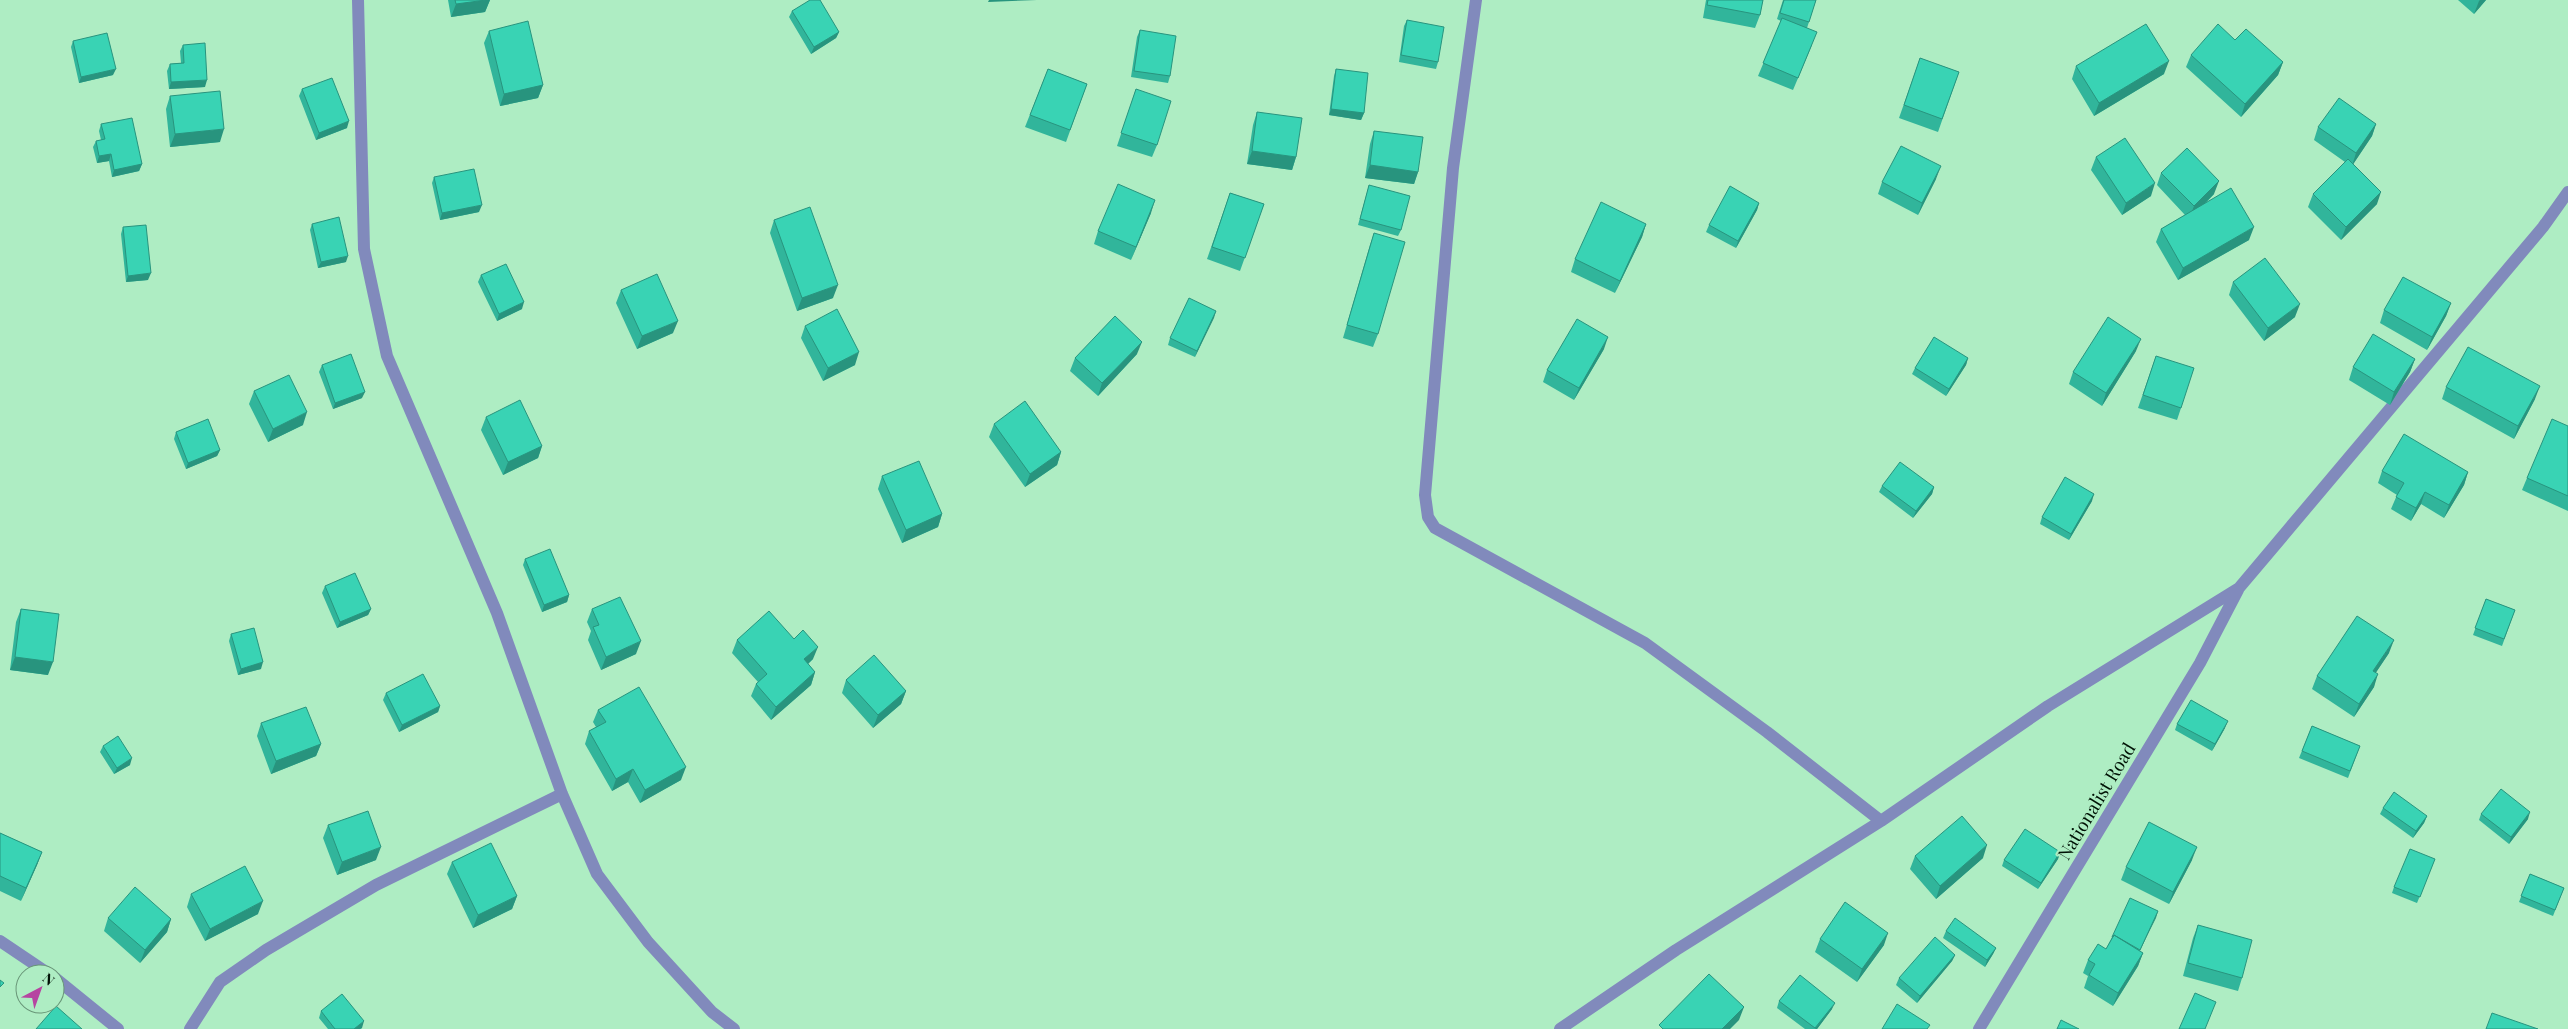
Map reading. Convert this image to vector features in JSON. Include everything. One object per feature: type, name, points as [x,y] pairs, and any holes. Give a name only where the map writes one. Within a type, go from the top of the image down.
[{"type":"street","points":[[358,0],[364,249],[387,356],[498,613],[562,794],[597,874],[648,942],[712,1012],[734,1029]]},
{"type":"street","points":[[1476,0],[1454,168],[1425,495],[1428,517],[1435,528],[1645,643],[1768,732],[1881,821]]},
{"type":"street","points":[[1560,1029],[1676,950],[1881,821],[2048,706],[2239,588],[2543,227],[2568,192]]},
{"type":"street","name":"Nationalist Road","points":[[1979,1029],[2200,663],[2239,588]]},
{"type":"street","points":[[190,1029],[220,982],[266,950],[376,885],[562,794]]},
{"type":"street","points":[[0,940],[35,964]]},
{"type":"street","points":[[65,986],[118,1029]]},
{"type":"building","points":[[455,0],[486,0],[456,4]]},
{"type":"building","points":[[810,0],[820,0],[839,32],[814,47],[792,11]]},
{"type":"building","points":[[1708,0],[1763,0],[1760,15],[1707,5]]},
{"type":"building","points":[[1784,0],[1816,0],[1809,22],[1780,13]]},
{"type":"building","points":[[1782,18],[1817,32],[1798,78],[1763,63]]},
{"type":"building","points":[[1407,20],[1444,27],[1438,62],[1401,55]]},
{"type":"building","points":[[528,21],[543,85],[504,94],[489,31]]},
{"type":"building","points":[[2146,24],[2169,61],[2099,103],[2076,66]]},
{"type":"building","points":[[2218,24],[2235,40],[2246,29],[2283,62],[2245,104],[2191,55]]},
{"type":"building","points":[[1140,30],[1176,36],[1170,76],[1134,71]]},
{"type":"building","points":[[107,33],[116,69],[81,77],[73,41]]},
{"type":"building","points":[[205,43],[207,80],[171,82],[170,64],[184,63],[183,45]]},
{"type":"building","points":[[1920,58],[1959,72],[1942,119],[1904,105]]},
{"type":"building","points":[[1048,69],[1087,84],[1070,130],[1030,115]]},
{"type":"building","points":[[1336,69],[1368,73],[1364,113],[1331,109]]},
{"type":"building","points":[[332,78],[349,121],[319,133],[302,89]]},
{"type":"building","points":[[1136,89],[1171,101],[1157,145],[1121,133]]},
{"type":"building","points":[[220,91],[224,129],[175,134],[170,96]]},
{"type":"building","points":[[2339,98],[2376,124],[2356,153],[2318,127]]},
{"type":"building","points":[[1257,112],[1302,118],[1296,157],[1252,151]]},
{"type":"building","points":[[132,118],[142,164],[114,170],[111,154],[99,156],[96,141],[105,139],[101,124]]},
{"type":"building","points":[[1374,131],[1423,137],[1418,172],[1370,165]]},
{"type":"building","points":[[2125,138],[2155,183],[2126,203],[2096,157]]},
{"type":"building","points":[[1901,146],[1941,166],[1922,203],[1882,182]]},
{"type":"building","points":[[2187,148],[2219,181],[2194,206],[2161,173]]},
{"type":"building","points":[[2348,159],[2381,192],[2346,227],[2313,194]]},
{"type":"building","points":[[474,169],[482,205],[442,213],[434,177]]},
{"type":"building","points":[[1118,184],[1155,200],[1136,247],[1098,231]]},
{"type":"building","points":[[1369,185],[1410,196],[1401,230],[1360,219]]},
{"type":"building","points":[[1730,186],[1759,203],[1738,241],[1709,225]]},
{"type":"building","points":[[2231,188],[2254,227],[2183,268],[2161,229]]},
{"type":"building","points":[[1230,193],[1264,204],[1245,258],[1212,247]]},
{"type":"building","points":[[1601,202],[1646,224],[1620,281],[1575,259]]},
{"type":"building","points":[[810,207],[838,285],[802,298],[774,220]]},
{"type":"building","points":[[339,217],[348,256],[321,262],[312,224]]},
{"type":"building","points":[[146,225],[151,273],[128,276],[123,227]]},
{"type":"building","points":[[1374,233],[1405,242],[1378,334],[1347,325]]},
{"type":"building","points":[[2265,258],[2300,304],[2268,328],[2233,282]]},
{"type":"building","points":[[506,264],[524,302],[499,314],[481,275]]},
{"type":"building","points":[[657,274],[678,321],[642,336],[621,290]]},
{"type":"building","points":[[2403,277],[2451,303],[2432,337],[2384,310]]},
{"type":"building","points":[[1189,298],[1216,311],[1197,351],[1170,338]]},
{"type":"building","points":[[837,309],[859,352],[828,368],[805,326]]},
{"type":"building","points":[[1115,316],[1142,342],[1102,383],[1075,358]]},
{"type":"building","points":[[2108,317],[2141,339],[2106,393],[2073,372]]},
{"type":"building","points":[[1577,319],[1608,337],[1579,388],[1547,370]]},
{"type":"building","points":[[2373,334],[2415,359],[2394,392],[2353,367]]},
{"type":"building","points":[[1934,337],[1968,358],[1949,389],[1915,368]]},
{"type":"building","points":[[2468,347],[2540,386],[2518,426],[2446,387]]},
{"type":"building","points":[[351,354],[365,392],[335,403],[322,365]]},
{"type":"building","points":[[2156,356],[2194,368],[2181,408],[2143,395]]},
{"type":"building","points":[[289,375],[307,412],[273,429],[254,391]]},
{"type":"building","points":[[520,400],[542,446],[508,462],[486,417]]},
{"type":"building","points":[[1025,401],[1061,452],[1030,474],[994,424]]},
{"type":"building","points":[[208,419],[220,450],[188,463],[176,432]]},
{"type":"building","points":[[2552,419],[2568,426],[2568,496],[2527,478]]},
{"type":"building","points":[[2404,434],[2468,472],[2449,505],[2425,492],[2416,508],[2396,497],[2404,483],[2382,471]]},
{"type":"building","points":[[919,461],[942,514],[906,530],[882,476]]},
{"type":"building","points":[[1900,462],[1934,487],[1916,511],[1882,486]]},
{"type":"building","points":[[2065,477],[2094,494],[2071,534],[2042,517]]},
{"type":"building","points":[[550,549],[569,595],[544,605],[525,559]]},
{"type":"building","points":[[355,573],[371,609],[340,622],[325,586]]},
{"type":"building","points":[[620,597],[641,641],[606,657],[593,627],[599,625],[592,609]]},
{"type":"building","points":[[2486,599],[2515,610],[2504,639],[2475,628]]},
{"type":"building","points":[[21,609],[59,614],[53,662],[15,657]]},
{"type":"building","points":[[769,611],[794,639],[803,630],[818,647],[804,659],[815,672],[776,707],[756,684],[767,674],[737,640]]},
{"type":"building","points":[[2357,616],[2394,640],[2373,671],[2378,674],[2359,704],[2317,676]]},
{"type":"building","points":[[254,628],[263,662],[241,669],[231,634]]},
{"type":"building","points":[[874,655],[906,691],[878,715],[846,680]]},
{"type":"building","points":[[423,674],[440,706],[402,725],[386,693]]},
{"type":"building","points":[[639,687],[686,767],[645,790],[633,769],[616,779],[589,731],[606,722],[598,710]]},
{"type":"building","points":[[2191,700],[2228,721],[2215,744],[2177,724]]},
{"type":"building","points":[[306,707],[321,744],[276,761],[261,723]]},
{"type":"building","points":[[2312,726],[2360,746],[2350,771],[2302,751]]},
{"type":"building","points":[[118,736],[132,758],[117,768],[103,746]]},
{"type":"building","points":[[2501,789],[2530,812],[2511,837],[2481,814]]},
{"type":"building","points":[[2394,792],[2427,816],[2416,831],[2383,808]]},
{"type":"building","points":[[368,811],[381,847],[342,862],[328,825]]},
{"type":"building","points":[[1962,816],[1987,845],[1940,886],[1915,856]]},
{"type":"building","points":[[2149,822],[2197,847],[2173,892],[2126,867]]},
{"type":"building","points":[[2025,829],[2060,852],[2041,883],[2004,860]]},
{"type":"building","points":[[0,833],[42,852],[26,888],[0,876]]},
{"type":"building","points":[[491,843],[517,896],[478,915],[452,862]]},
{"type":"building","points":[[2410,849],[2435,859],[2420,897],[2394,887]]},
{"type":"building","points":[[245,866],[263,901],[210,929],[191,894]]},
{"type":"building","points":[[2530,874],[2564,888],[2555,910],[2521,896]]},
{"type":"building","points":[[135,887],[171,919],[145,950],[108,918]]},
{"type":"building","points":[[2130,898],[2158,911],[2140,950],[2114,935],[2112,937]]},
{"type":"building","points":[[1845,902],[1888,933],[1862,969],[1820,939]]},
{"type":"building","points":[[1955,918],[1996,948],[1987,960],[1946,931]]},
{"type":"building","points":[[2198,925],[2252,940],[2242,978],[2188,963]]},
{"type":"building","points":[[2114,935],[2143,953],[2118,993],[2089,975],[2095,964],[2088,960],[2098,944],[2106,949]]},
{"type":"building","points":[[1935,937],[1955,955],[1920,996],[1899,978]]},
{"type":"building","points":[[1709,974],[1744,1007],[1722,1029],[1663,1029],[1659,1025]]},
{"type":"building","points":[[1800,975],[1835,1003],[1815,1028],[1779,1001]]},
{"type":"building","points":[[2195,993],[2216,1002],[2205,1029],[2179,1029]]},
{"type":"building","points":[[342,994],[364,1021],[354,1029],[335,1029],[321,1011]]},
{"type":"building","points":[[1897,1004],[1930,1025],[1927,1029],[1882,1029]]},
{"type":"building","points":[[2492,1013],[2538,1029],[2486,1029]]},
{"type":"building","points":[[49,1014],[65,1014],[82,1029],[36,1029]]},
{"type":"building","points":[[2061,1020],[2079,1029],[2057,1029]]}]
